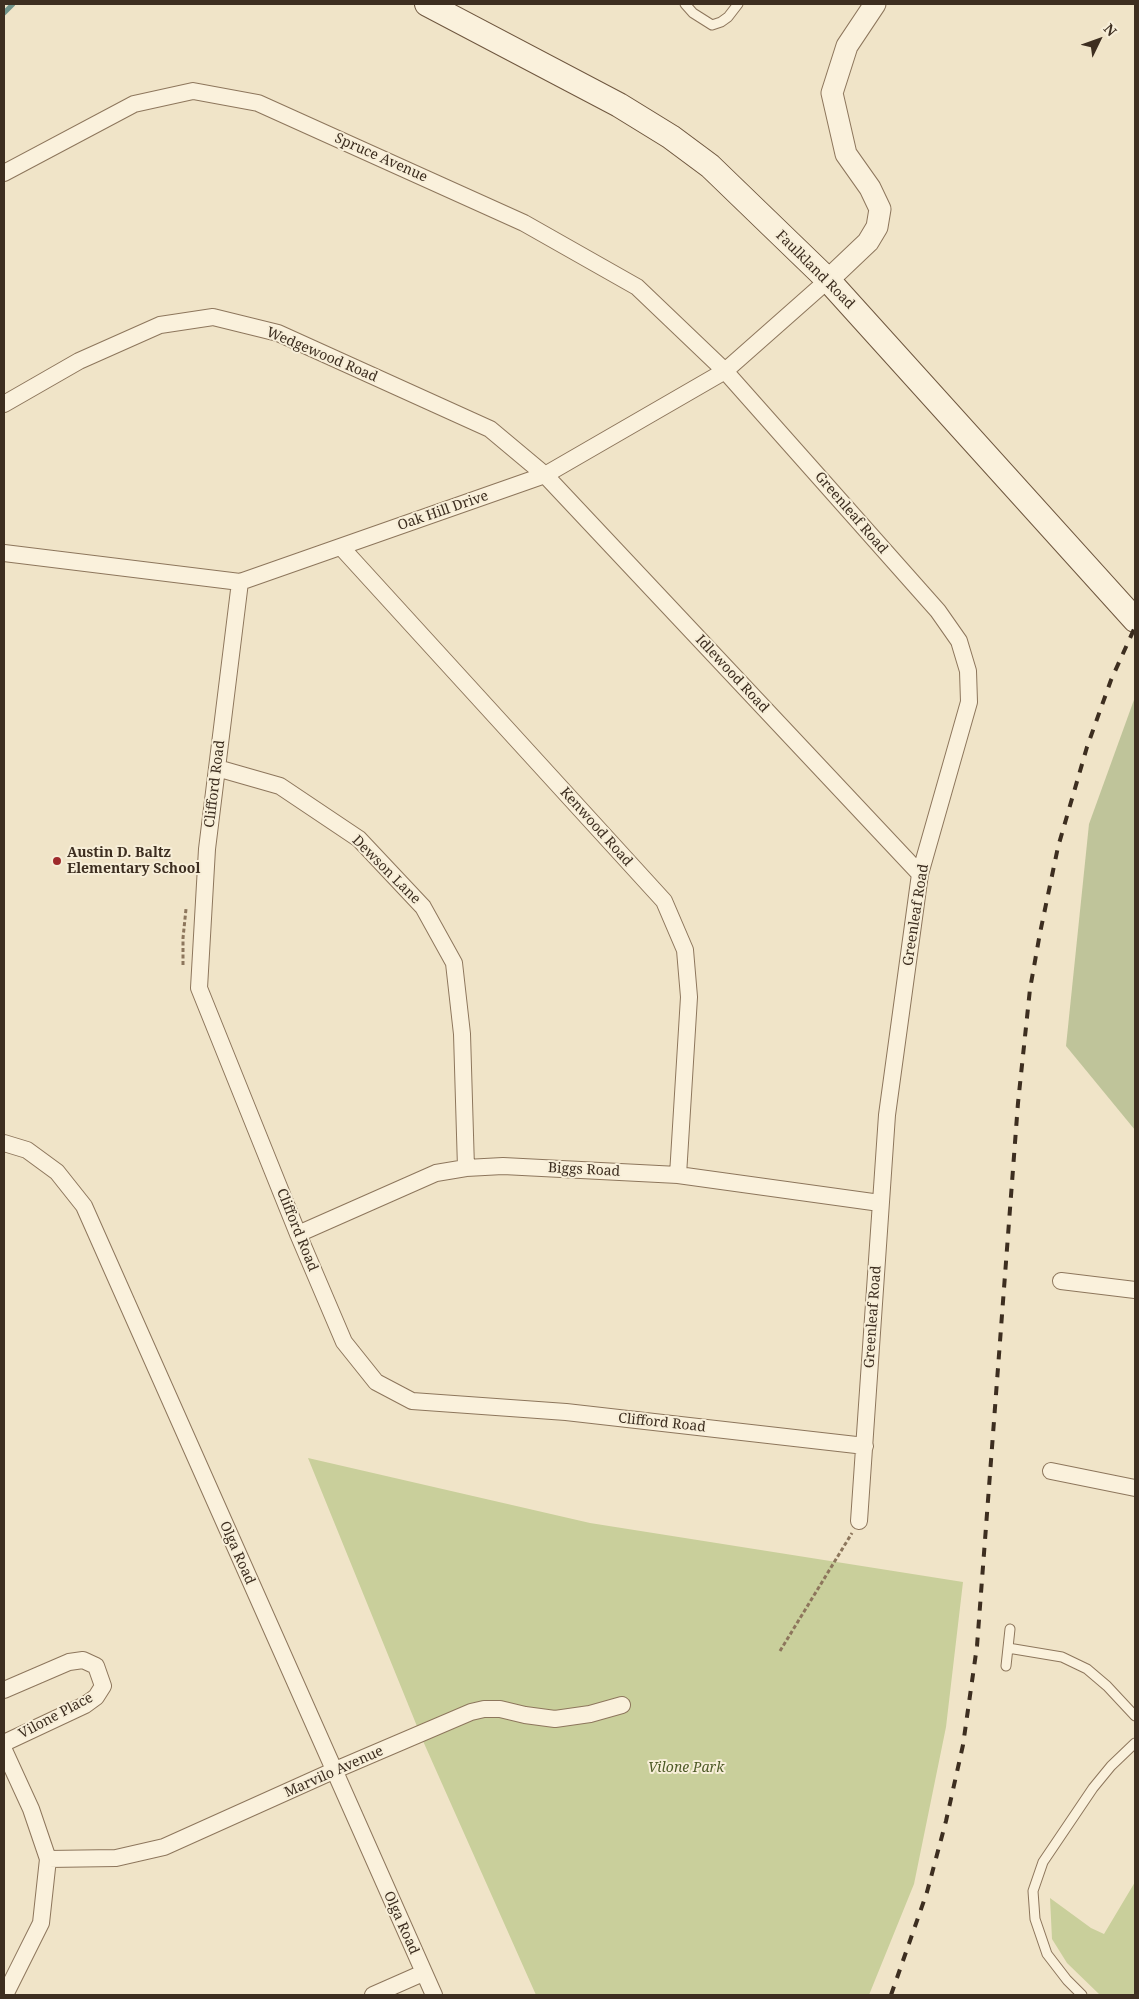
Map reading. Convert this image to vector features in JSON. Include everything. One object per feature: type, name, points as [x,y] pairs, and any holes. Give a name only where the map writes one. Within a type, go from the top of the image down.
[{"type":"main road","name":"Faulkland Road","points":[[427,4],[576,80],[671,137],[710,166],[828,280],[1135,620]]},
{"type":"street","points":[[828,280],[868,242],[877,227],[880,209],[870,188],[846,154],[832,93],[847,46],[875,4]]},
{"type":"street","name":"Spruce Avenue","points":[[4,173],[134,104],[193,91],[258,103],[524,223],[637,287],[725,371]]},
{"type":"street","name":"Oak Hill Drive","points":[[4,553],[240,582],[545,474],[725,371],[828,280]]},
{"type":"street","name":"Wedgewood Road","points":[[4,404],[79,361],[160,325],[213,317],[278,333],[490,429],[545,474]]},
{"type":"street","name":"Greenleaf Road","points":[[725,371],[931,604],[959,641],[968,671],[969,702],[920,874],[888,1115],[880,1203],[858,1522]]},
{"type":"street","name":"Idlewood Road","points":[[545,474],[920,874]]},
{"type":"street","name":"Kenwood Road","points":[[341,546],[664,901],[685,950],[689,997],[678,1175]]},
{"type":"street","name":"Clifford Road","points":[[240,582],[207,849],[199,988],[298,1234],[344,1342],[376,1382],[412,1401],[566,1412],[864,1446]]},
{"type":"street","name":"Dewson Lane","points":[[217,768],[280,786],[296,796],[358,839],[423,907],[454,963],[462,1034],[466,1168]]},
{"type":"street","name":"Olga Road","points":[[4,1143],[27,1150],[58,1172],[84,1206],[434,1995]]},
{"type":"street","name":"Biggs Road","points":[[298,1234],[436,1173],[466,1168],[503,1166],[678,1175],[880,1203]]},
{"type":"street","points":[[1060,1281],[1135,1290]]},
{"type":"street","points":[[1051,1471],[1135,1488]]},
{"type":"street","name":"Vilone Place","points":[[4,1690],[69,1662],[83,1660],[96,1666],[103,1686],[96,1697],[85,1704],[4,1743]]},
{"type":"street","name":"Marvilo Avenue","points":[[48,1859],[116,1858],[164,1847],[333,1771],[471,1712],[484,1709],[500,1709],[555,1719],[590,1714],[622,1705]]},
{"type":"street","points":[[4,1750],[31,1809],[48,1859],[41,1923],[5,1995]]},
{"type":"street","points":[[373,1995],[423,1973]]},
{"type":"lane","points":[[686,4],[693,13],[712,25],[728,17],[738,4]]},
{"type":"lane","points":[[1006,1666],[1010,1628]]},
{"type":"lane","points":[[1008,1648],[1062,1657],[1087,1669],[1107,1686],[1135,1716]]},
{"type":"lane","points":[[1082,1995],[1067,1980],[1047,1954],[1035,1919],[1033,1891],[1043,1862],[1093,1788],[1111,1766],[1135,1743]]},
{"type":"path","points":[[184,970],[183,938],[186,907]]},
{"type":"path","points":[[780,1651],[858,1522]]},
{"type":"green space","points":[[1135,697],[1135,1130],[1066,1046],[1089,824]]},
{"type":"green space","name":"Vilone Park","points":[[308,1458],[590,1523],[963,1582],[946,1727],[914,1884],[869,1995],[536,1995],[423,1741]]},
{"type":"green space","points":[[1135,1882],[1135,1995],[1100,1995],[1067,1963],[1052,1939],[1050,1898],[1091,1928],[1104,1934]]},
{"type":"waterway","points":[[4,13],[13,4]]},
{"type":"railway","points":[[891,1995],[927,1892],[946,1821],[963,1745],[977,1646],[1018,1103],[1030,989],[1058,847],[1087,747],[1111,680],[1135,627]]},
{"type":"place","name":"Austin D. Baltz Elementary School","points":[[57,861]]}]
